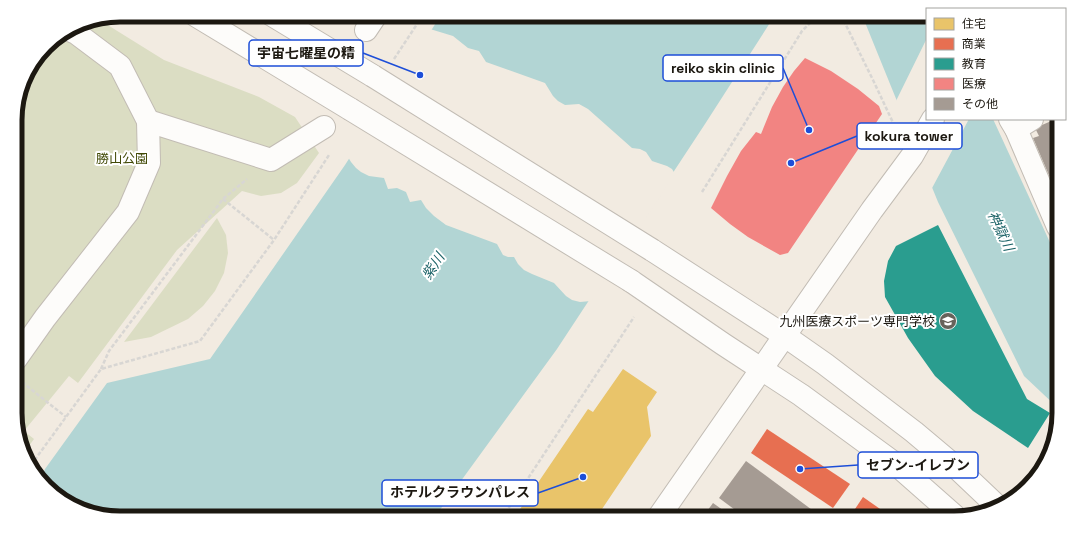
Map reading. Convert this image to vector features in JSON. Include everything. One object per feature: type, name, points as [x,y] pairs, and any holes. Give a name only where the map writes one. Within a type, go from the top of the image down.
[{"type":"street","points":[[207,22],[632,281],[723,344],[801,395],[898,466],[949,511]]},
{"type":"street","points":[[284,22],[652,250],[785,336],[825,364],[914,432],[958,469],[993,503]]},
{"type":"street","points":[[22,351],[45,318],[128,212],[149,163],[148,121],[120,66],[75,33]]},
{"type":"street","points":[[663,511],[872,210],[912,156],[932,120]]},
{"type":"street","points":[[148,121],[271,160],[324,127]]},
{"type":"street","points":[[1019,122],[1052,211]]},
{"type":"path","points":[[702,192],[802,31],[811,22]]},
{"type":"path","points":[[844,22],[896,129]]},
{"type":"path","points":[[101,369],[200,341],[274,240],[328,156]]},
{"type":"path","points":[[34,460],[101,369],[109,351],[223,199],[271,160]]},
{"type":"path","points":[[223,199],[274,240]]},
{"type":"path","points":[[507,511],[634,317]]},
{"type":"path","points":[[25,386],[66,417]]},
{"type":"green space","name":"勝山公園","points":[[105,23],[164,60],[259,97],[295,117],[319,153],[297,183],[281,193],[261,196],[242,191],[177,250],[78,383],[69,376],[24,431],[34,439],[28,447],[25,439],[23,426],[22,413],[22,113],[25,94],[29,82],[38,65],[55,46],[65,38],[82,29]]},
{"type":"green space","points":[[217,218],[226,235],[228,253],[224,273],[215,291],[203,306],[188,319],[151,337],[124,342]]},
{"type":"water","name":"紫川","points":[[437,22],[771,22],[557,349],[439,511],[120,511],[88,506],[60,491],[43,474],[107,383],[210,359],[345,165]]},
{"type":"water","name":"神獄川","points":[[865,22],[926,22],[926,120],[993,120],[1052,247],[1052,402],[1024,376],[938,202]]},
{"type":"pier","points":[[430,29],[453,36],[468,48],[479,51],[486,62],[545,83],[558,101],[565,105],[579,104],[588,109],[632,148],[640,149],[646,152],[652,161],[667,166],[672,169],[675,174],[591,301],[580,302],[572,300],[566,296],[554,283],[524,270],[514,257],[503,255],[497,244],[446,225],[426,208],[421,200],[410,202],[406,192],[397,188],[388,189],[384,178],[369,176],[361,172],[348,157]]},
{"type":"pier","points":[[926,40],[926,120],[968,120],[931,190],[895,103]]},
{"type":"building: 住宅","points":[[623,369],[657,392],[647,407],[651,436],[601,511],[519,511],[588,409],[593,412]]},
{"type":"building: 商業","points":[[767,429],[850,484],[833,508],[751,453]]},
{"type":"building: 商業","points":[[863,497],[883,511],[854,511]]},
{"type":"building: 教育","points":[[938,225],[1027,399],[1050,413],[1028,448],[973,411],[935,376],[908,338],[885,297],[884,281],[888,261],[896,246]]},
{"type":"building: 医療","points":[[805,58],[831,71],[858,89],[879,106],[882,114],[788,253],[780,255],[748,237],[711,208],[741,151],[756,132],[761,134],[772,107],[783,87]]},
{"type":"building: その他","points":[[1052,121],[1052,182],[1033,138],[1039,136],[1035,128]]},
{"type":"building: その他","points":[[746,461],[814,511],[737,511],[719,498]]},
{"type":"building: その他","points":[[713,503],[724,511],[707,511]]},
{"type":"place","name":"宇宙七曜星の精","points":[[420,75]]},
{"type":"place","name":"reiko skin clinic","points":[[809,130]]},
{"type":"place","name":"kokura tower","points":[[791,163]]},
{"type":"place","name":"九州医療スポーツ専門学校","points":[[948,321]]},
{"type":"place","name":"セブン-イレブン","points":[[800,469]]},
{"type":"place","name":"ホテルクラウンパレス","points":[[583,477]]}]
